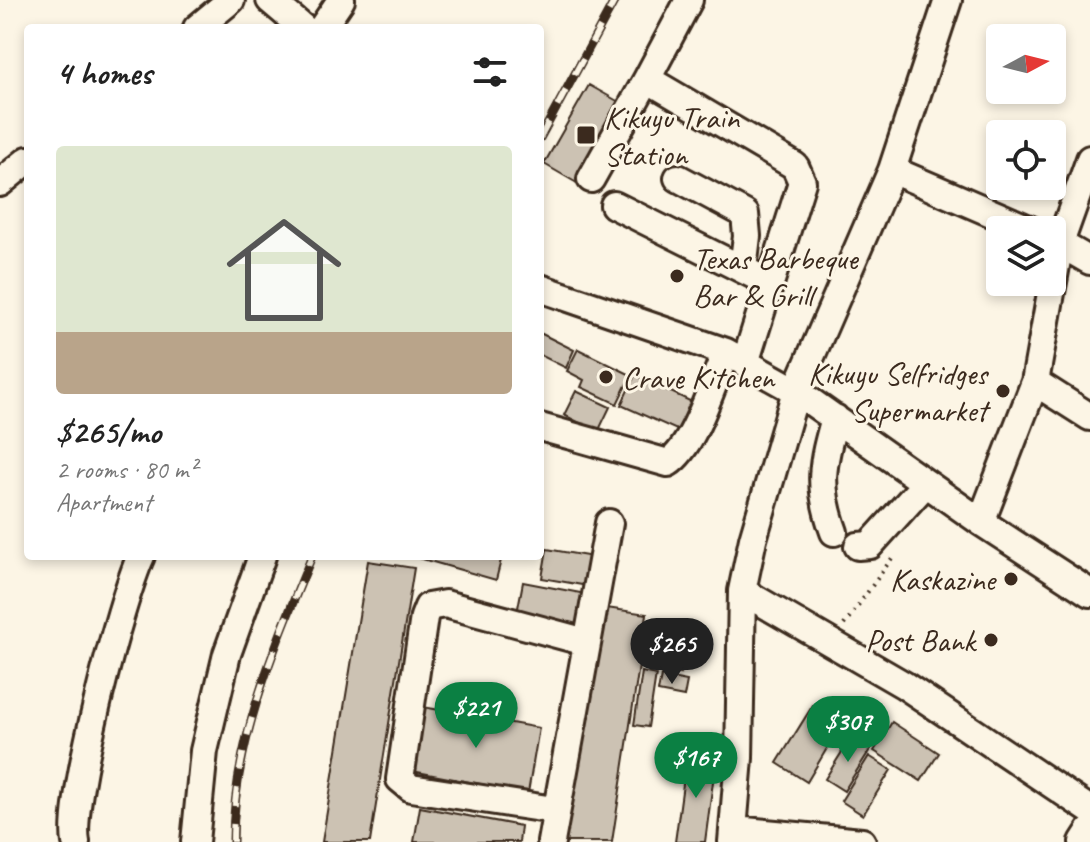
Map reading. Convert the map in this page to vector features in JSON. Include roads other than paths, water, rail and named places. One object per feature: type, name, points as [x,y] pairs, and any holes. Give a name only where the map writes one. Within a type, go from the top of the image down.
[{"type":"street","points":[[202,24],[231,0]]},
{"type":"street","points":[[270,0],[298,24]]},
{"type":"street","points":[[325,24],[341,0]]},
{"type":"street","points":[[591,179],[689,0]]},
{"type":"street","points":[[862,842],[733,836],[742,591],[753,539],[796,391],[892,170],[948,0]]},
{"type":"street","points":[[544,428],[668,463],[678,456],[736,357],[770,283],[802,182],[801,173],[647,79]]},
{"type":"street","points":[[1066,217],[1090,159]]},
{"type":"street","points":[[0,183],[24,163]]},
{"type":"street","points":[[892,170],[999,216]]},
{"type":"street","points":[[678,178],[745,214],[747,236],[743,269]]},
{"type":"street","points":[[614,205],[770,283]]},
{"type":"street","points":[[1066,247],[1090,261]]},
{"type":"street","points":[[544,289],[736,357],[796,391],[981,522],[1090,593]]},
{"type":"street","points":[[981,522],[1035,382],[1048,296]]},
{"type":"street","points":[[1035,382],[1090,417]]},
{"type":"street","points":[[834,532],[823,501],[821,477],[835,418]]},
{"type":"street","points":[[858,546],[870,545],[926,483]]},
{"type":"street","points":[[551,842],[554,810],[609,523]]},
{"type":"street","points":[[76,842],[77,799],[122,612],[140,560]]},
{"type":"street","points":[[195,842],[204,751],[227,654],[261,560]]},
{"type":"street","points":[[742,591],[904,685],[1090,810]]},
{"type":"street","points":[[554,810],[411,788],[400,779],[424,617],[428,607],[445,604],[586,642]]},
{"type":"street","points":[[1083,842],[1090,831]]},
{"type":"railway","points":[[544,131],[615,0]]},
{"type":"railway","points":[[233,842],[240,768],[248,732],[271,660],[310,560]]},
{"type":"place","name":"Kikuyu Train Station","points":[[586,135]]},
{"type":"place","name":"Texas Barbeque Bar & Grill","points":[[677,276]]},
{"type":"place","name":"Crave Kitchen","points":[[606,377]]},
{"type":"place","name":"Kikuyu Selfridges Supermarket","points":[[1003,391]]},
{"type":"place","name":"Kaskazine","points":[[1011,579]]},
{"type":"place","name":"Post Bank","points":[[991,640]]}]
